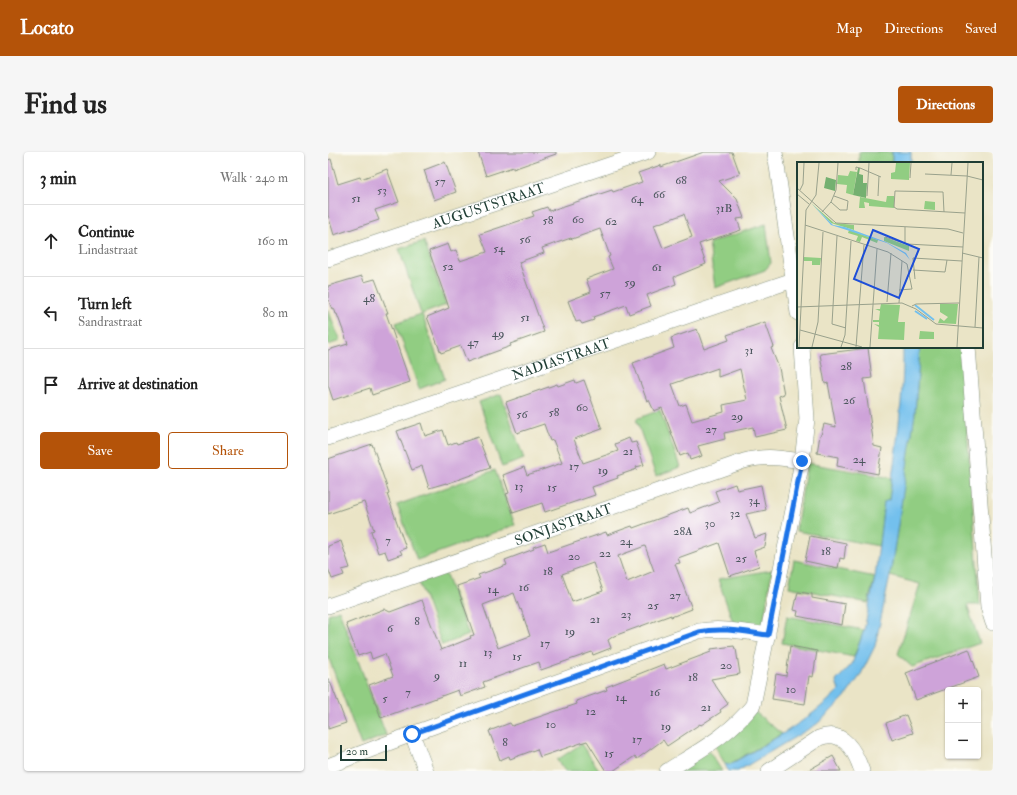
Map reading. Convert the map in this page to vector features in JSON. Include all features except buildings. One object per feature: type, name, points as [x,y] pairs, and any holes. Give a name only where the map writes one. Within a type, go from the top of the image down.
[{"type":"street","name":"AUGUSTSTRAAT","points":[[328,259],[648,152]]},
{"type":"street","points":[[776,152],[797,306]]},
{"type":"street","name":"NADIASTRAAT","points":[[328,438],[793,280]]},
{"type":"street","points":[[667,771],[715,740],[743,719],[753,705],[802,461],[807,419],[802,348]]},
{"type":"street","points":[[968,348],[990,577],[988,607],[993,623]]},
{"type":"street","name":"SONJASTRAAT","points":[[328,606],[744,461],[773,457],[802,461]]},
{"type":"street","points":[[328,766],[412,734],[709,629],[768,635]]},
{"type":"street","points":[[412,734],[426,771]]},
{"type":"street","points":[[769,771],[819,738],[826,735],[835,735],[844,741],[851,748],[860,765]]},
{"type":"green space","points":[[859,152],[892,152],[892,162],[859,162]]},
{"type":"green space","points":[[766,224],[771,263],[765,270],[715,288],[709,243]]},
{"type":"green space","points":[[424,241],[446,305],[422,314],[445,379],[419,389],[396,323],[421,314],[399,249]]},
{"type":"green space","points":[[328,309],[340,341],[328,345]]},
{"type":"green space","points":[[920,348],[961,348],[980,605],[967,605],[980,643],[912,667],[898,654],[920,584],[890,576],[915,413]]},
{"type":"green space","points":[[501,394],[524,459],[502,467],[479,402]]},
{"type":"green space","points":[[660,410],[680,467],[656,476],[636,419]]},
{"type":"green space","points":[[807,463],[892,478],[889,500],[884,503],[879,546],[796,531]]},
{"type":"green space","points":[[495,470],[515,525],[417,560],[397,505]]},
{"type":"green space","points":[[794,560],[875,577],[868,603],[789,587]]},
{"type":"green space","points":[[772,570],[764,619],[759,628],[735,628],[718,579]]},
{"type":"green space","points":[[445,573],[469,635],[442,645],[419,582]]},
{"type":"green space","points":[[339,610],[386,735],[361,745],[328,656],[328,614]]},
{"type":"green space","points":[[787,616],[864,630],[854,657],[782,643]]},
{"type":"green space","points":[[755,712],[782,734],[728,765],[725,764],[715,746]]},
{"type":"green space","points":[[581,744],[600,771],[565,771],[557,760]]},
{"type":"green space","points":[[709,751],[722,771],[677,771]]},
{"type":"water","points":[[892,152],[911,152],[911,162],[892,162]]},
{"type":"water","points":[[903,348],[920,348],[915,413],[890,576],[875,646],[860,676],[845,697],[817,724],[738,771],[728,771],[725,764],[729,765],[772,740],[801,722],[827,702],[839,690],[836,681],[852,664],[864,630],[875,577],[884,502],[889,500],[901,405]]},
{"type":"route","points":[[412,734],[709,629],[768,635],[802,461]]}]
